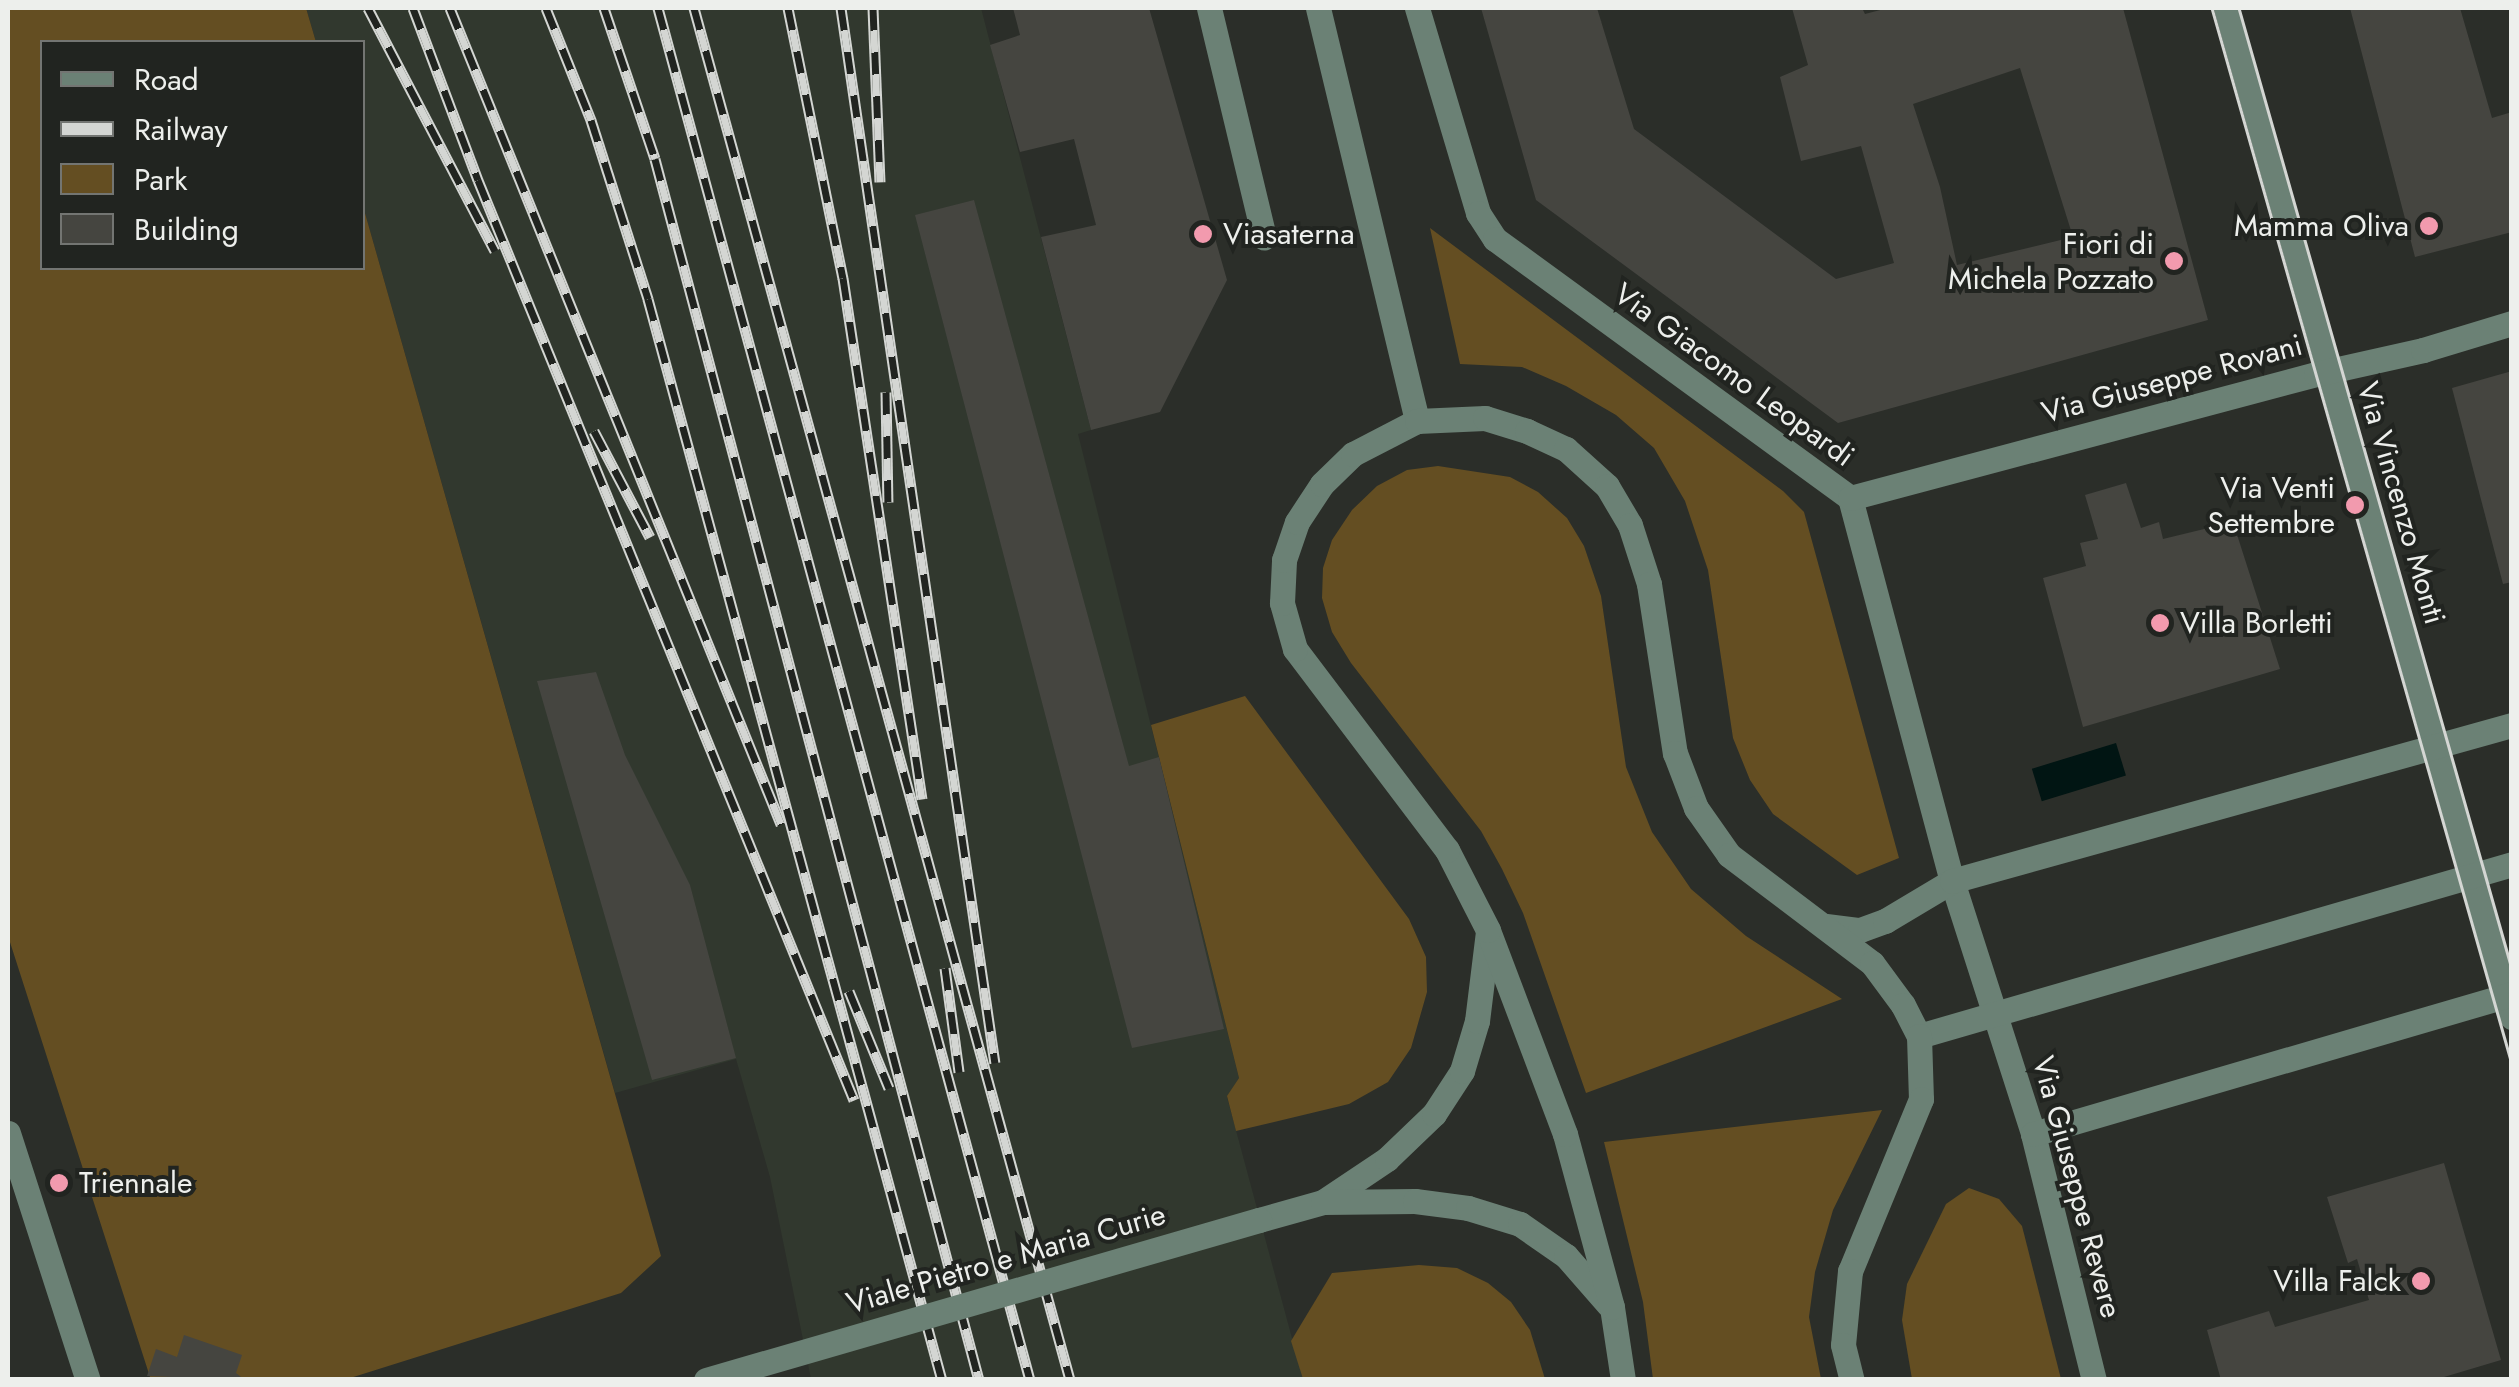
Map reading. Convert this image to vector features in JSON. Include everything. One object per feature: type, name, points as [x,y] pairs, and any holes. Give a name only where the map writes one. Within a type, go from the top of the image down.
[{"type":"street","points":[[1210,8],[1264,237]]},
{"type":"street","points":[[1318,8],[1417,421]]},
{"type":"street","name":"Via Giacomo Leopardi","points":[[1417,8],[1478,213],[1495,239],[1850,498],[1952,881],[1994,1012]]},
{"type":"street","name":"Via Vincenzo Monti","points":[[2226,8],[2510,1002]]},
{"type":"street","name":"Via Giuseppe Rovani","points":[[1850,498],[2423,350],[2512,323]]},
{"type":"street","points":[[1623,1380],[1612,1307],[1566,1134],[1488,930],[1446,850],[1295,649],[1282,602],[1284,560],[1297,522],[1322,484],[1353,454],[1417,421],[1485,418],[1528,431],[1566,449],[1607,486],[1630,525],[1649,584],[1675,753],[1696,808],[1729,855],[1776,895],[1826,926],[1872,963],[1903,1005],[1919,1036],[1921,1098],[1850,1270],[1843,1345],[1852,1380]]},
{"type":"street","points":[[1826,926],[1860,930],[1885,921],[1952,881],[2512,725]]},
{"type":"street","points":[[1919,1036],[2512,864]]},
{"type":"street","name":"Viale Pietro e Maria Curie","points":[[1324,1202],[1434,1114],[1462,1071],[1477,1021],[1488,930]]},
{"type":"street","points":[[2033,1134],[2510,1002]]},
{"type":"street","name":"Via Giuseppe Revere","points":[[1994,1012],[2033,1134],[2094,1380]]},
{"type":"street","points":[[8,1133],[88,1380]]},
{"type":"street","name":"Viale Pietro e Maria Curie","points":[[706,1380],[1324,1202],[1415,1202],[1468,1208],[1520,1224],[1566,1256],[1612,1307]]},
{"type":"shaded area","points":[[306,8],[981,8],[1091,430],[1078,434],[1239,1078],[1227,1097],[1303,1379],[811,1379],[770,1177],[736,1059],[615,1093],[365,213],[365,40],[315,40]]},
{"type":"shaded area","points":[[2116,743],[2126,776],[2042,801],[2032,769]]},
{"type":"green space","points":[[8,8],[306,8],[315,40],[40,40],[40,270],[365,270],[365,213],[661,1256],[621,1293],[347,1379],[150,1377],[8,936]]},
{"type":"green space","points":[[1430,228],[1783,491],[1804,512],[1899,858],[1857,875],[1773,814],[1750,780],[1733,738],[1708,570],[1685,501],[1654,448],[1616,415],[1566,386],[1522,367],[1460,364]]},
{"type":"green space","points":[[1438,466],[1510,477],[1538,492],[1567,518],[1584,546],[1601,596],[1626,767],[1652,832],[1691,889],[1746,936],[1842,999],[1586,1093],[1523,913],[1502,869],[1481,831],[1351,663],[1332,632],[1322,598],[1323,568],[1332,540],[1352,510],[1377,486],[1407,470]]},
{"type":"green space","points":[[1245,696],[1409,919],[1426,957],[1427,992],[1411,1048],[1388,1082],[1349,1104],[1236,1131],[1227,1096],[1239,1078],[1151,725]]},
{"type":"green space","points":[[1882,1110],[1833,1210],[1815,1272],[1809,1317],[1821,1379],[1653,1379],[1643,1302],[1604,1142]]},
{"type":"green space","points":[[1969,1188],[1999,1199],[2022,1226],[2061,1379],[1912,1379],[1902,1320],[1907,1284],[1946,1204]]},
{"type":"green space","points":[[1419,1265],[1457,1268],[1488,1283],[1511,1302],[1530,1330],[1545,1379],[1303,1379],[1291,1341],[1332,1273]]},
{"type":"building","points":[[1013,8],[1149,8],[1227,280],[1160,412],[1091,430],[1041,237],[1096,225],[1074,139],[1020,152],[990,45],[1020,35]]},
{"type":"building","points":[[1481,8],[1597,8],[1634,129],[1836,279],[1894,263],[1861,146],[1801,161],[1780,77],[1808,65],[1792,8],[1862,8],[1865,14],[1888,8],[2123,8],[2208,320],[1838,423],[1536,200]],"holes":[[[2020,68],[2073,237],[1957,265],[1940,187],[1913,104]]]},
{"type":"building","points":[[2350,8],[2460,8],[2492,118],[2512,112],[2512,232],[2415,257]]},
{"type":"building","points":[[974,200],[1129,766],[1159,757],[1224,1029],[1132,1048],[915,215]]},
{"type":"building","points":[[2512,371],[2512,582],[2503,584],[2452,388]]},
{"type":"building","name":"Villa Borletti","points":[[2126,483],[2141,528],[2159,522],[2163,539],[2233,522],[2280,669],[2083,727],[2043,578],[2086,566],[2080,543],[2098,539],[2085,495]]},
{"type":"building","points":[[596,672],[625,755],[690,885],[736,1058],[652,1080],[537,681]]},
{"type":"building","name":"Villa Falck","points":[[2444,1163],[2501,1360],[2434,1380],[2221,1380],[2207,1330],[2269,1311],[2275,1327],[2369,1300],[2357,1259],[2348,1263],[2327,1197]]},
{"type":"building","points":[[184,1335],[242,1355],[236,1373],[245,1380],[147,1376],[156,1349],[177,1357]]},
{"type":"tram line","points":[[2212,8],[2512,1064]]},
{"type":"tram line","points":[[2239,8],[2512,969]]},
{"type":"railway","points":[[368,8],[495,251]]},
{"type":"railway","points":[[413,8],[478,180],[854,1100]]},
{"type":"railway","points":[[450,8],[781,824]]},
{"type":"railway","points":[[546,8],[591,120],[648,299],[942,1380]]},
{"type":"railway","points":[[604,8],[655,159],[979,1380]]},
{"type":"railway","points":[[658,8],[1030,1380]]},
{"type":"railway","points":[[694,8],[1070,1380]]},
{"type":"railway","points":[[788,8],[843,278],[922,799]]},
{"type":"railway","points":[[841,8],[995,1063]]},
{"type":"railway","points":[[873,8],[880,182]]},
{"type":"railway","points":[[886,392],[888,502]]},
{"type":"railway","points":[[594,431],[650,537]]},
{"type":"railway","points":[[945,968],[959,1072]]},
{"type":"railway","points":[[849,991],[889,1088]]},
{"type":"place","name":"Mamma Oliva","points":[[2429,226]]},
{"type":"place","name":"Viasaterna","points":[[1203,234]]},
{"type":"place","name":"Fiori di Michela Pozzato","points":[[2174,261]]},
{"type":"place","name":"Via Venti Settembre","points":[[2355,505]]},
{"type":"place","name":"Villa Borletti","points":[[2160,623]]},
{"type":"place","name":"Triennale","points":[[59,1183]]},
{"type":"place","name":"Villa Falck","points":[[2421,1281]]}]
